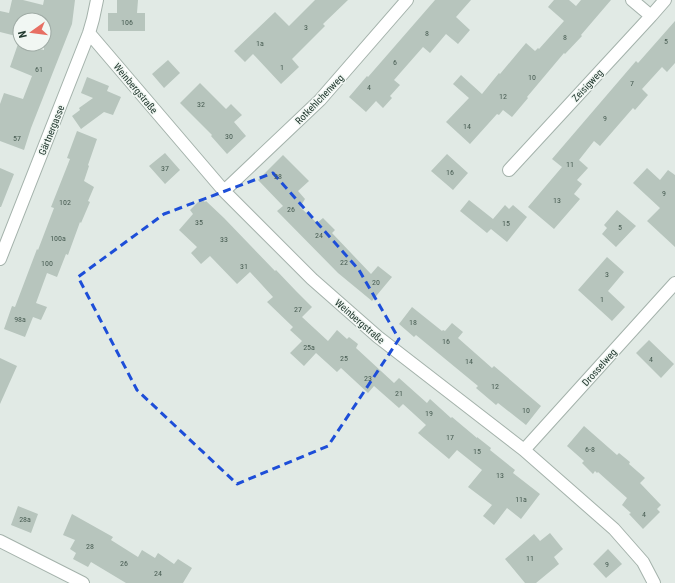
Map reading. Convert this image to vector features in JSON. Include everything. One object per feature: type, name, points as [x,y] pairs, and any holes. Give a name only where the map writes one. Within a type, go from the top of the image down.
[{"type":"street","name":"Gärtnergasse","points":[[0,259],[89,33],[97,0]]},
{"type":"street","name":"Rotkehlchenweg","points":[[224,191],[320,100],[407,0]]},
{"type":"street","points":[[632,0],[651,16]]},
{"type":"street","name":"Zeisigweg","points":[[509,170],[665,0]]},
{"type":"street","name":"Weinbergstraße","points":[[89,33],[224,191],[312,279],[378,337],[524,450],[614,529],[643,562],[654,583]]},
{"type":"street","name":"Drosselweg","points":[[524,450],[675,283]]},
{"type":"street","points":[[0,541],[83,583]]},
{"type":"highlighted area","points":[[273,173],[359,270],[399,339],[328,446],[237,484],[137,390],[78,277],[164,214]]},
{"type":"building","points":[[12,0],[23,0],[43,5],[44,0],[75,0],[72,24],[31,128],[24,150],[0,141],[0,104],[4,93],[23,99],[32,76],[10,67],[15,52],[52,52],[52,12],[12,12],[12,35],[0,32],[0,11],[9,13]]},
{"type":"building","points":[[117,0],[138,0],[137,13],[145,13],[145,31],[108,31],[108,13],[117,13]]},
{"type":"building","points":[[315,0],[348,0],[323,24],[325,26],[292,59],[299,67],[281,84],[253,54],[245,62],[234,51],[275,12],[289,26]]},
{"type":"building","points":[[435,0],[471,0],[456,17],[470,30],[458,44],[446,34],[430,53],[423,47],[394,80],[400,85],[390,96],[392,98],[383,108],[376,101],[366,112],[349,97]]},
{"type":"building","points":[[554,0],[569,0],[576,6],[581,0],[611,0],[581,35],[582,36],[565,54],[564,53],[512,117],[503,110],[499,115],[497,114],[470,144],[446,122],[469,98],[453,84],[461,75],[482,94],[526,43],[535,51],[538,48],[539,49],[564,21],[548,7]]},
{"type":"building","points":[[675,21],[675,63],[667,72],[662,67],[642,89],[648,95],[635,110],[633,108],[600,146],[594,141],[579,160],[588,168],[577,180],[582,184],[574,194],[580,199],[554,229],[528,207],[562,167],[552,159],[636,61],[638,63]]},
{"type":"building","points":[[168,60],[180,73],[164,88],[152,74]]},
{"type":"building","points":[[87,77],[109,86],[107,91],[121,97],[113,115],[104,112],[81,129],[72,116],[80,110],[79,108],[93,98],[81,93]]},
{"type":"building","points":[[200,83],[226,109],[231,104],[242,115],[234,122],[246,136],[227,154],[211,136],[212,135],[180,103]]},
{"type":"building","points":[[77,131],[97,139],[84,181],[94,187],[88,201],[90,202],[81,223],[80,222],[68,255],[66,254],[57,277],[47,273],[36,303],[47,307],[41,320],[33,317],[25,337],[4,329],[12,306],[15,307],[54,208],[51,207],[70,159],[67,158]]},
{"type":"building","points":[[165,153],[180,170],[165,184],[149,166]]},
{"type":"building","points":[[447,154],[468,173],[453,190],[431,171]]},
{"type":"building","points":[[283,155],[309,181],[298,191],[305,199],[300,207],[317,223],[323,218],[335,230],[332,233],[371,274],[378,266],[392,277],[372,301],[338,273],[277,211],[283,206],[258,180]]},
{"type":"building","points":[[0,168],[14,174],[1,207],[0,207]]},
{"type":"building","points":[[647,168],[660,180],[668,170],[675,175],[675,247],[647,221],[660,208],[633,183]]},
{"type":"building","points":[[201,199],[205,202],[206,201],[224,218],[312,307],[302,317],[328,341],[337,330],[347,339],[349,337],[358,344],[356,348],[394,383],[399,378],[427,403],[430,399],[451,418],[452,417],[491,448],[490,450],[515,470],[513,473],[540,494],[521,519],[507,508],[494,525],[483,516],[492,505],[468,487],[482,470],[457,450],[449,459],[418,433],[426,425],[403,404],[399,408],[374,386],[368,393],[341,368],[337,372],[316,353],[304,366],[290,353],[302,341],[290,330],[293,327],[267,302],[273,297],[250,272],[237,284],[210,256],[201,264],[191,253],[197,247],[179,230],[193,214],[190,210]]},
{"type":"building","points":[[469,200],[493,219],[505,205],[509,209],[513,205],[527,217],[507,242],[491,229],[487,233],[460,211]]},
{"type":"building","points":[[617,210],[636,226],[616,247],[602,234],[607,228],[604,225]]},
{"type":"building","points":[[607,257],[624,272],[608,291],[625,307],[612,321],[578,290]]},
{"type":"building","points":[[412,307],[442,331],[445,331],[452,323],[463,332],[458,338],[492,368],[494,366],[541,406],[526,425],[498,403],[496,405],[476,388],[478,386],[416,335],[414,337],[399,324]]},
{"type":"building","points":[[649,340],[674,364],[661,378],[636,353]]},
{"type":"building","points":[[0,358],[17,366],[0,404]]},
{"type":"building","points":[[584,426],[617,455],[619,453],[630,462],[629,464],[645,478],[640,483],[661,505],[657,509],[660,512],[643,529],[629,514],[631,513],[622,505],[627,498],[598,472],[597,473],[595,471],[593,474],[582,463],[584,461],[567,446]]},
{"type":"building","points":[[18,506],[38,514],[31,533],[11,525]]},
{"type":"building","points":[[72,514],[113,537],[111,540],[138,557],[142,550],[155,558],[158,553],[174,564],[178,559],[192,568],[183,583],[126,583],[91,562],[88,567],[73,559],[76,553],[70,549],[75,540],[63,535]]},
{"type":"building","points":[[550,533],[563,549],[554,557],[559,564],[536,583],[525,583],[505,559],[534,534],[540,541]]},
{"type":"building","points":[[608,549],[622,564],[606,578],[593,564]]}]
